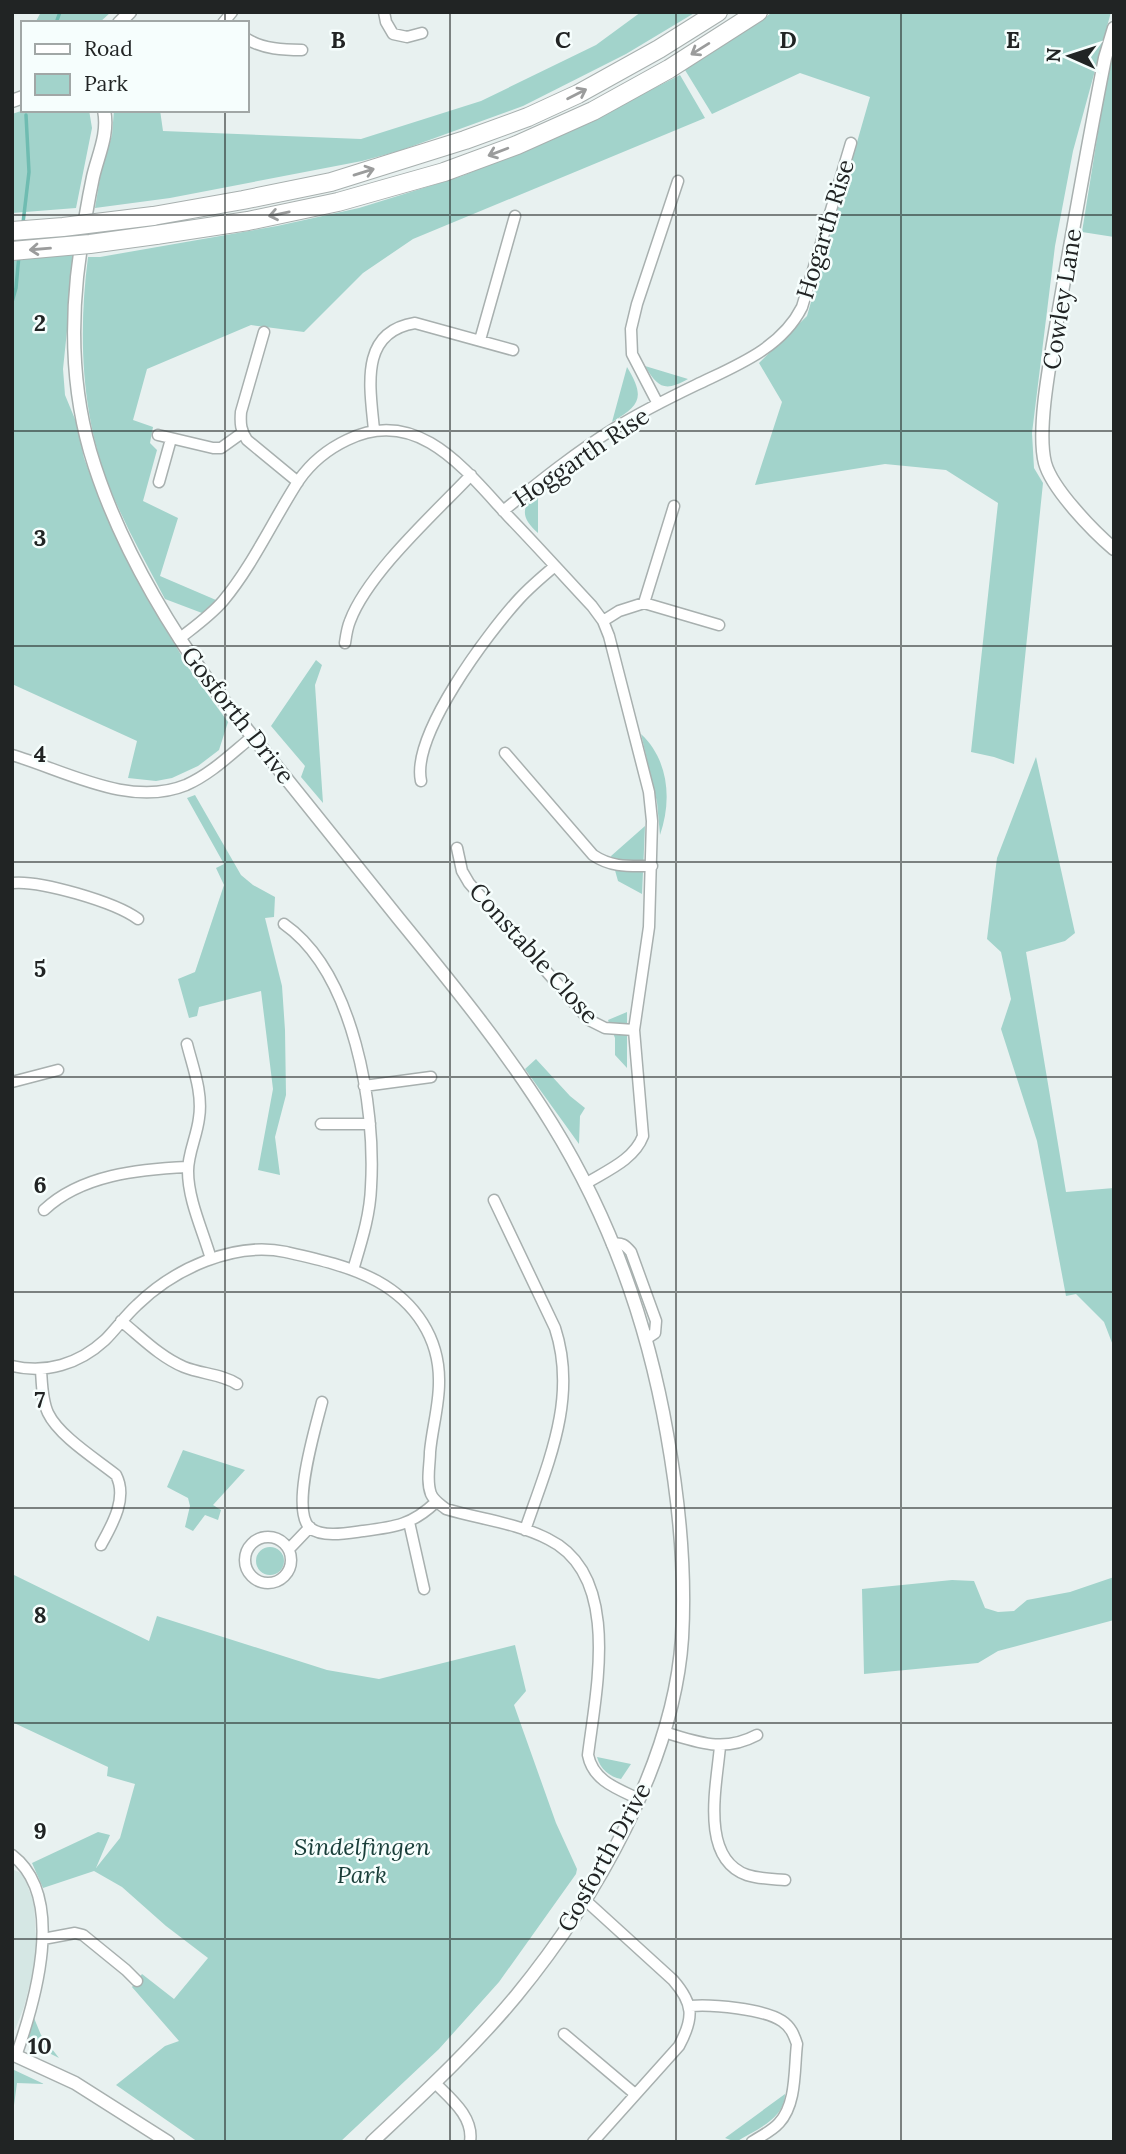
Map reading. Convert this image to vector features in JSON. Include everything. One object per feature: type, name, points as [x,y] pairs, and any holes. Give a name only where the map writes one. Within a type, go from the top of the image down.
[{"type":"highway","points":[[12,231],[153,215],[331,182],[465,140],[528,117],[578,94],[659,50],[718,12]]},
{"type":"highway","points":[[12,251],[90,244],[248,221],[338,202],[444,172],[517,145],[593,111],[669,69],[758,12]]},
{"type":"street","points":[[384,12],[393,34],[407,37],[422,33]]},
{"type":"street","name":"Cowley Lane","points":[[1114,28],[1102,70],[1053,344],[1044,414],[1043,451],[1045,465],[1053,482],[1114,550]]},
{"type":"street","points":[[248,40],[259,45],[302,50]]},
{"type":"street","name":"Gosforth Drive","points":[[105,112],[107,121],[105,135],[87,208],[77,278],[74,345],[78,388],[90,451],[110,505],[136,563],[178,639],[252,737],[509,1058],[553,1126],[585,1184],[636,1305],[664,1413],[675,1476],[682,1558],[682,1641],[664,1732],[639,1799],[584,1899],[552,1950],[478,2039],[372,2142]]},
{"type":"street","name":"Hogarth Rise","points":[[658,404],[748,361],[797,317],[851,143]]},
{"type":"street","points":[[658,404],[632,354],[631,329],[657,239],[678,181]]},
{"type":"street","points":[[480,340],[515,216]]},
{"type":"street","points":[[374,430],[372,363],[375,351],[390,331],[401,325],[415,323],[513,350]]},
{"type":"street","points":[[264,332],[242,412],[242,433],[258,450],[298,482]]},
{"type":"street","name":"Hoggarth Rise","points":[[503,511],[579,452],[658,404]]},
{"type":"street","points":[[178,639],[201,623],[224,599],[307,470],[327,452],[356,435],[390,429],[407,432],[428,442],[446,453],[471,475],[603,621],[649,792],[653,830],[652,866],[649,927],[634,1030],[643,1136],[640,1145],[632,1154],[585,1184]]},
{"type":"street","points":[[158,436],[213,448],[221,447],[242,433]]},
{"type":"street","points":[[159,482],[172,439]]},
{"type":"street","points":[[345,643],[349,622],[361,599],[398,552],[471,475]]},
{"type":"street","points":[[644,603],[674,506]]},
{"type":"street","points":[[421,781],[420,764],[429,736],[465,669],[495,627],[521,597],[555,565]]},
{"type":"street","points":[[603,621],[633,605],[644,603],[719,625]]},
{"type":"street","points":[[12,755],[115,788],[154,792],[186,785],[208,773],[252,737]]},
{"type":"street","points":[[505,753],[593,855],[604,863],[615,866],[652,866]]},
{"type":"street","name":"Constable Close","points":[[457,848],[462,871],[469,883],[589,1020],[605,1028],[634,1030]]},
{"type":"street","points":[[12,883],[39,884],[58,889],[116,907],[138,919]]},
{"type":"street","points":[[284,924],[304,939],[335,987],[349,1020],[364,1086],[370,1124],[371,1190],[367,1219],[353,1270]]},
{"type":"street","points":[[187,1044],[201,1104],[188,1167],[190,1191],[211,1259]]},
{"type":"street","points":[[12,1082],[58,1070]]},
{"type":"street","points":[[364,1086],[431,1077]]},
{"type":"street","points":[[321,1124],[370,1124]]},
{"type":"street","points":[[44,1210],[70,1191],[93,1182],[132,1172],[188,1167]]},
{"type":"street","points":[[494,1200],[555,1328],[565,1368],[564,1399],[552,1450],[525,1530]]},
{"type":"street","points":[[12,1366],[41,1370],[66,1364],[86,1355],[104,1341],[158,1286],[211,1259],[248,1251],[265,1250],[319,1260],[353,1270],[397,1293],[412,1306],[422,1320],[439,1366],[431,1443],[431,1492],[436,1502],[446,1509],[525,1530],[561,1546],[571,1555],[589,1583],[597,1613],[599,1642],[588,1755],[590,1766],[606,1783],[639,1799]]},
{"type":"street","points":[[121,1321],[174,1362],[227,1378],[237,1384]]},
{"type":"street","points":[[41,1370],[44,1402],[53,1421],[116,1475],[120,1484],[116,1513],[102,1545]]},
{"type":"street","points":[[322,1402],[302,1495],[305,1520],[310,1527],[325,1533],[345,1534],[381,1529],[410,1522],[436,1502]]},
{"type":"street","points":[[410,1522],[424,1589]]},
{"type":"street","points":[[289,1549],[310,1527]]},
{"type":"street","points":[[275,1538],[289,1549],[291,1565],[283,1578],[268,1584],[254,1579],[249,1573],[245,1559],[247,1551],[258,1539],[275,1538]]},
{"type":"street","points":[[664,1732],[720,1746],[744,1742],[757,1735]]},
{"type":"street","points":[[720,1746],[715,1819],[718,1846],[730,1864],[738,1870],[764,1878],[785,1880]]},
{"type":"street","points":[[12,1855],[23,1864],[31,1879],[38,1901],[43,1939],[32,2012],[14,2055],[75,2083],[168,2142]]},
{"type":"street","points":[[584,1899],[673,1980],[683,1991],[691,2015],[687,2032],[679,2046],[593,2142]]},
{"type":"street","points":[[43,1939],[75,1933],[83,1935],[137,1981]]},
{"type":"street","points":[[690,2006],[727,2006],[776,2018],[789,2027],[795,2036],[796,2055],[788,2108],[774,2128],[752,2142]]},
{"type":"street","points":[[564,2034],[635,2094]]},
{"type":"street","points":[[435,2083],[465,2115],[470,2126],[470,2142]]},
{"type":"shaded area","points":[[12,1869],[23,1874],[34,1903],[37,1956],[15,2030],[12,2030]]},
{"type":"green space","points":[[41,12],[111,12],[101,21],[36,21]]},
{"type":"green space","points":[[641,12],[696,12],[626,54],[523,106],[399,151],[362,161],[170,198],[95,208],[101,172],[112,135],[114,112],[160,112],[163,131],[361,139],[481,101],[596,45]]},
{"type":"green space","points":[[773,12],[1111,12],[1073,151],[1055,246],[1032,433],[1034,468],[1043,483],[1014,764],[971,752],[998,503],[946,470],[885,464],[755,485],[782,402],[759,363],[807,316],[870,97],[800,73],[712,114],[685,70]]},
{"type":"green space","points":[[1114,52],[1114,237],[1082,232],[1110,57]]},
{"type":"green space","points":[[680,75],[705,118],[413,239],[363,273],[304,332],[251,325],[147,369],[133,420],[153,427],[150,443],[157,450],[143,501],[178,518],[160,576],[216,600],[202,613],[165,599],[110,489],[93,433],[84,374],[83,345],[88,257],[277,226],[359,208],[462,176],[564,134]]},
{"type":"green space","points":[[21,111],[89,112],[92,128],[76,208],[12,213],[12,114]]},
{"type":"green space","points":[[75,254],[63,369],[65,395],[77,424],[84,458],[105,513],[145,595],[192,673],[228,722],[219,750],[198,766],[172,778],[156,781],[128,778],[137,741],[12,684],[12,257]]},
{"type":"green space","points":[[645,366],[688,379],[673,386],[663,386]]},
{"type":"green space","points":[[627,367],[636,386],[637,399],[629,410],[612,422]]},
{"type":"green space","points":[[538,492],[538,533],[528,522],[525,512],[528,503]]},
{"type":"green space","points":[[316,660],[322,665],[315,685],[323,803],[301,777],[305,766],[271,726]]},
{"type":"green space","points":[[641,734],[657,756],[666,782],[666,809],[660,835],[657,802]]},
{"type":"green space","points":[[1036,757],[1075,933],[1065,941],[1026,952],[1066,1192],[1114,1188],[1114,1348],[1104,1322],[1076,1294],[1066,1296],[1037,1141],[1001,1029],[1011,999],[1001,952],[987,939],[997,858]]},
{"type":"green space","points":[[195,795],[241,875],[275,897],[274,917],[265,918],[282,986],[285,1030],[286,1095],[275,1137],[280,1175],[258,1170],[273,1089],[261,991],[199,1007],[197,1016],[189,1018],[178,979],[195,972],[224,885],[216,868],[224,864],[187,798]]},
{"type":"green space","points":[[645,826],[642,894],[618,881],[611,856]]},
{"type":"green space","points":[[627,1012],[627,1068],[615,1055],[615,1038],[608,1020]]},
{"type":"green space","points":[[536,1059],[570,1096],[585,1108],[580,1116],[579,1144],[525,1069]]},
{"type":"green space","points":[[183,1450],[245,1470],[213,1505],[221,1510],[218,1520],[205,1515],[193,1531],[185,1527],[190,1506],[188,1498],[167,1487]]},
{"type":"green space","points":[[270,1547],[280,1551],[284,1561],[280,1571],[270,1575],[260,1571],[256,1561],[260,1551]]},
{"type":"green space","name":"Sindelfingen Park","points":[[12,1574],[149,1641],[157,1616],[327,1670],[379,1679],[515,1645],[526,1691],[514,1705],[556,1823],[577,1869],[576,1874],[499,1982],[439,2049],[340,2142],[198,2142],[116,2085],[165,2046],[179,2041],[132,1987],[142,1974],[174,1999],[208,1958],[122,1887],[94,1871],[43,1888],[32,1863],[98,1832],[110,1835],[96,1868],[120,1838],[135,1784],[107,1776],[108,1767],[12,1722]]},
{"type":"green space","points":[[1114,1577],[1114,1620],[998,1651],[978,1663],[864,1674],[862,1589],[952,1580],[974,1581],[985,1608],[998,1612],[1014,1611],[1027,1600],[1070,1592]]},
{"type":"green space","points":[[597,1757],[631,1764],[621,1779],[606,1772]]},
{"type":"green space","points":[[34,2018],[41,2035],[59,2058],[27,2042]]},
{"type":"green space","points":[[12,2069],[44,2084],[17,2083],[12,2120]]},
{"type":"green space","points":[[785,2094],[780,2110],[768,2123],[736,2142],[725,2138]]},
{"type":"waterway","points":[[57,21],[60,12]]},
{"type":"waterway","points":[[23,223],[29,172],[26,115]]},
{"type":"waterway","points":[[12,302],[19,255]]}]
